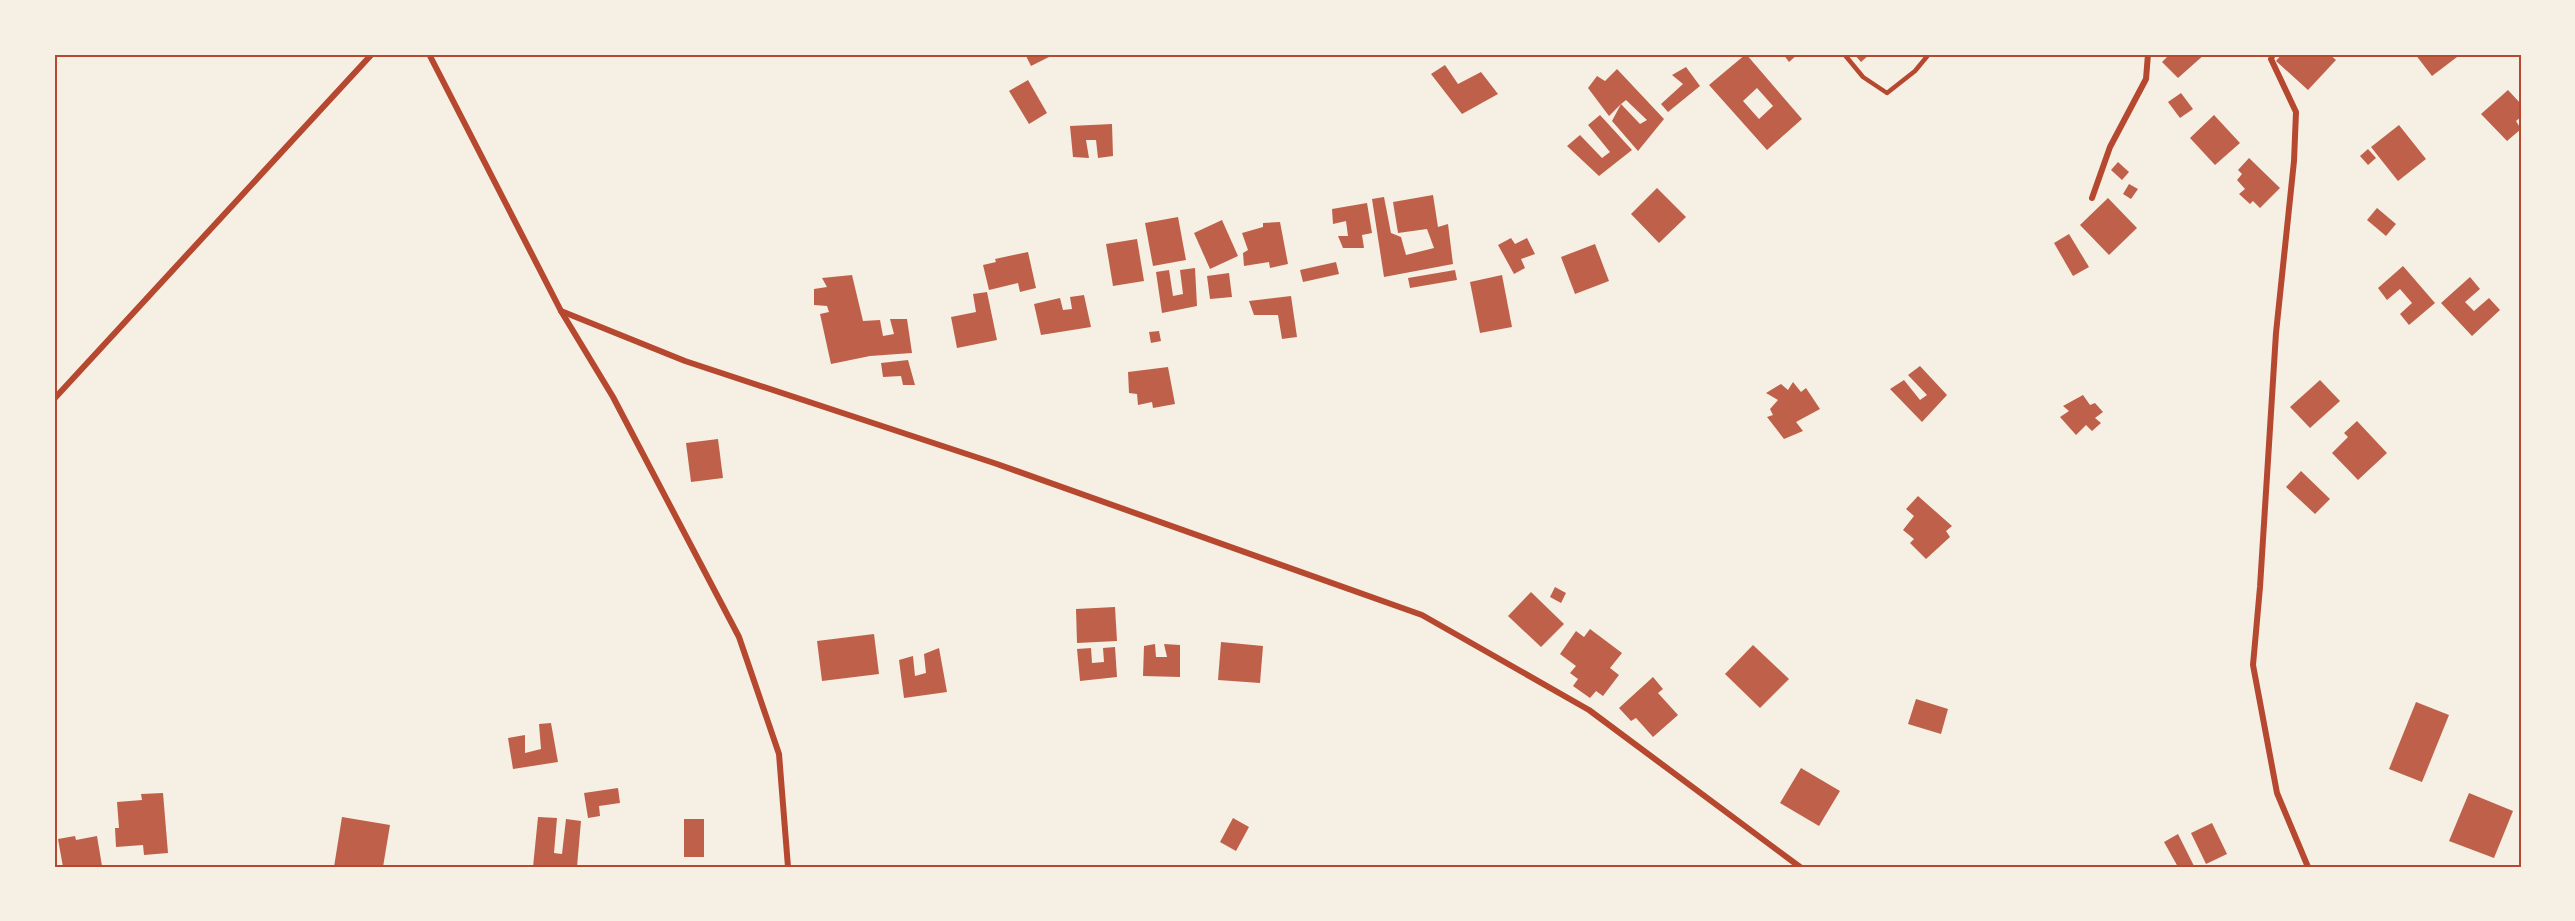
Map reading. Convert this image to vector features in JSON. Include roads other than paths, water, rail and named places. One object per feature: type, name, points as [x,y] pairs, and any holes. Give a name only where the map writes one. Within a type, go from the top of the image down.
[{"type":"street","points":[[54,399],[372,54]]},
{"type":"street","points":[[429,54],[561,310],[613,397],[739,637],[780,754],[788,867]]},
{"type":"street","points":[[2092,198],[2110,147],[2146,79],[2148,54]]},
{"type":"street","points":[[2273,54],[2271,59],[2296,112],[2294,161],[2276,333],[2253,665],[2277,793],[2308,867]]},
{"type":"street","points":[[561,310],[685,361],[997,464],[1422,615],[1589,710],[1800,867]]},
{"type":"lane","points":[[1844,54],[1863,77],[1887,93],[1915,71],[1929,54]]}]
